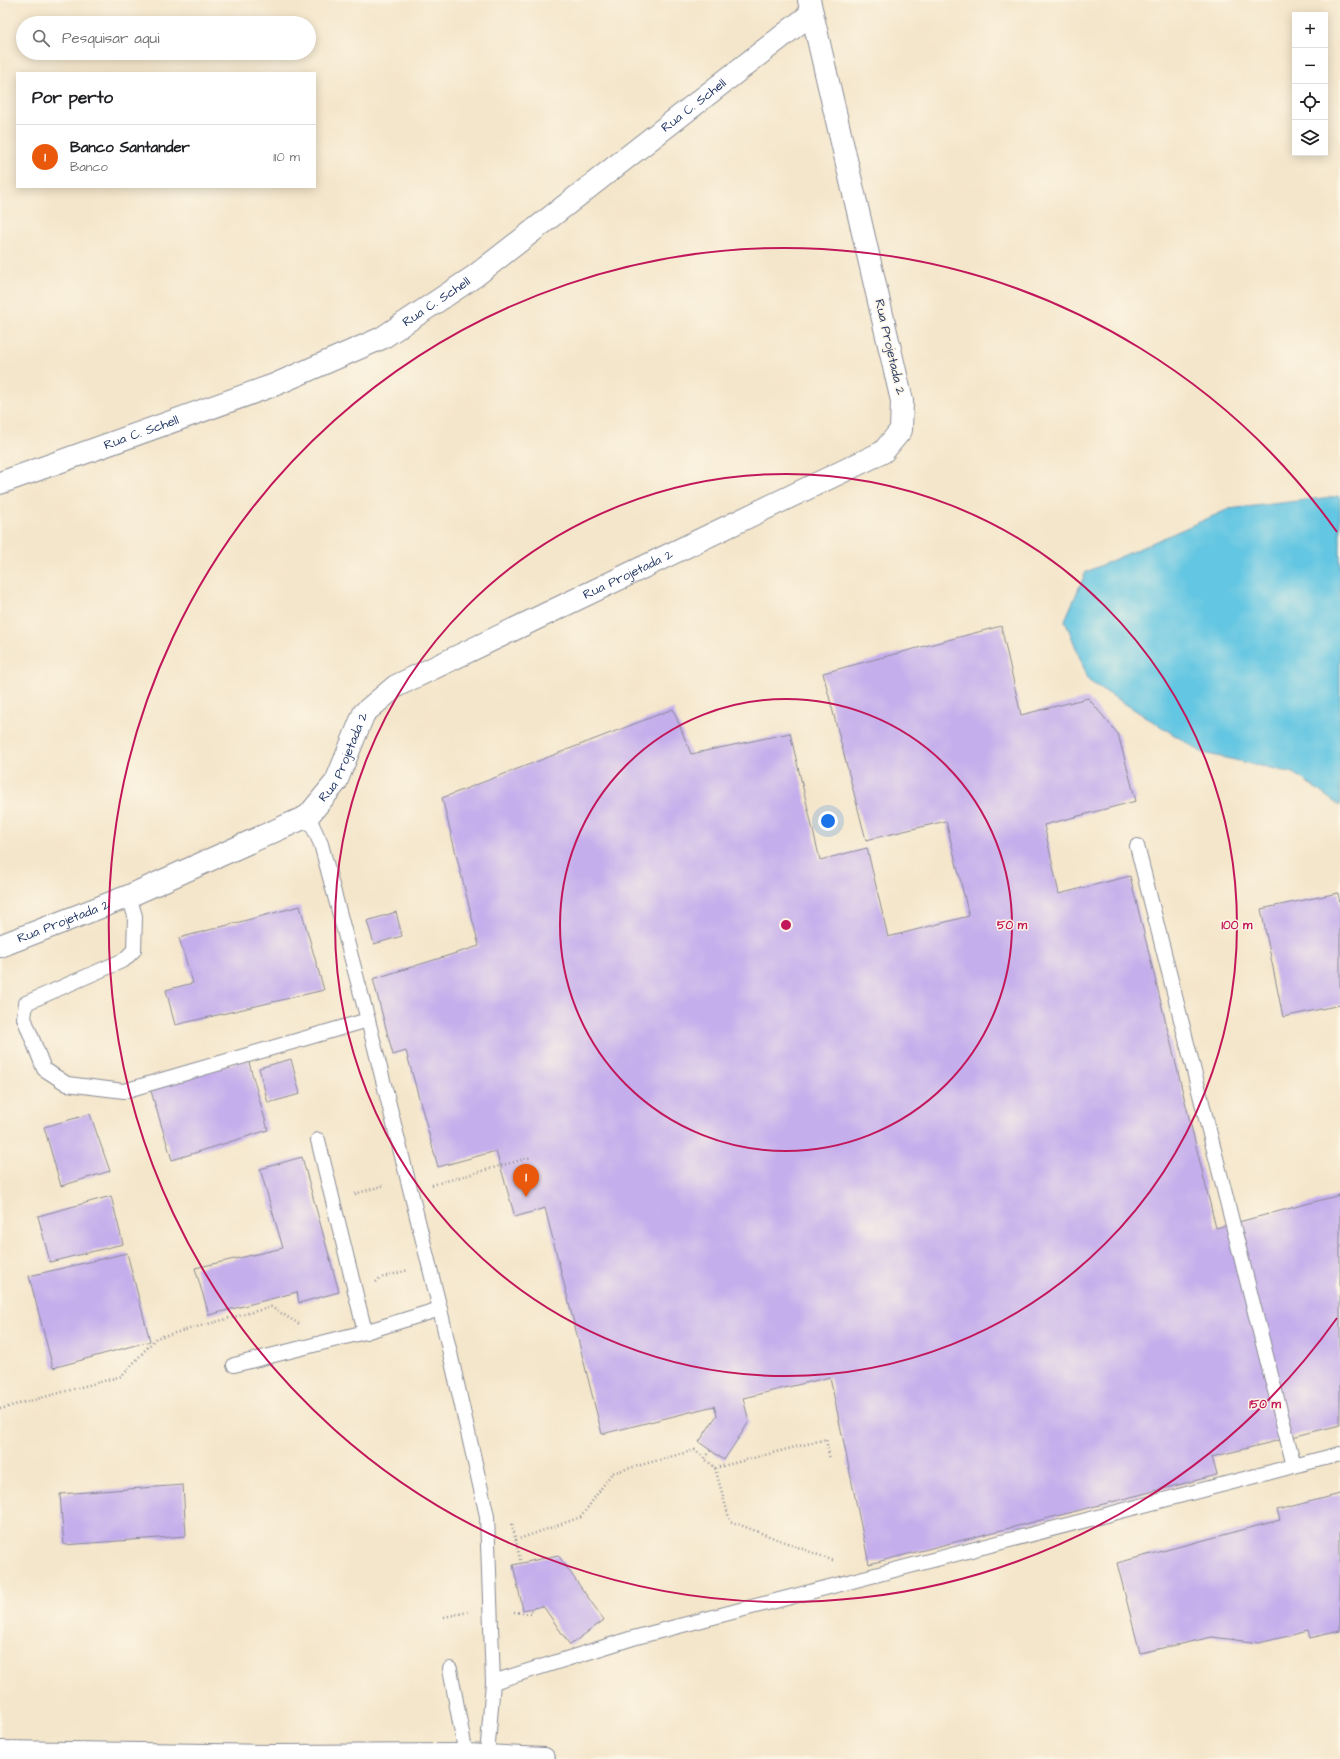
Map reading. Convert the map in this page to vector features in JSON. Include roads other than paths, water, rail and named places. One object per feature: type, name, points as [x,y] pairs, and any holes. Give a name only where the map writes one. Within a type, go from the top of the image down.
[{"type":"street","name":"Rua C. Schell","points":[[0,483],[274,384],[382,338],[475,276],[810,6]]},
{"type":"street","name":"Rua Projetada 2","points":[[0,946],[129,896],[308,816],[336,782],[364,713],[396,686],[883,452],[901,430],[902,401],[810,6]]},
{"type":"street","points":[[0,1752],[271,1758],[471,1757],[544,1759]]},
{"type":"lane","points":[[308,816],[321,844],[368,1020],[440,1309],[487,1516],[494,1682],[471,1757]]},
{"type":"lane","points":[[1137,846],[1294,1466]]},
{"type":"lane","points":[[129,896],[135,916],[134,950],[124,960],[26,1003],[24,1018],[44,1069],[67,1084],[124,1091],[368,1020]]},
{"type":"lane","points":[[318,1140],[365,1332]]},
{"type":"lane","points":[[234,1365],[365,1332],[440,1309]]},
{"type":"lane","points":[[494,1682],[633,1638],[1340,1454]]},
{"type":"lane","points":[[450,1669],[471,1757]]},
{"type":"water","points":[[1340,496],[1340,806],[1294,773],[1203,753],[1089,681],[1065,620],[1086,572],[1229,509]]},
{"type":"place","name":"Banco Santander","points":[[526,1197]]}]
